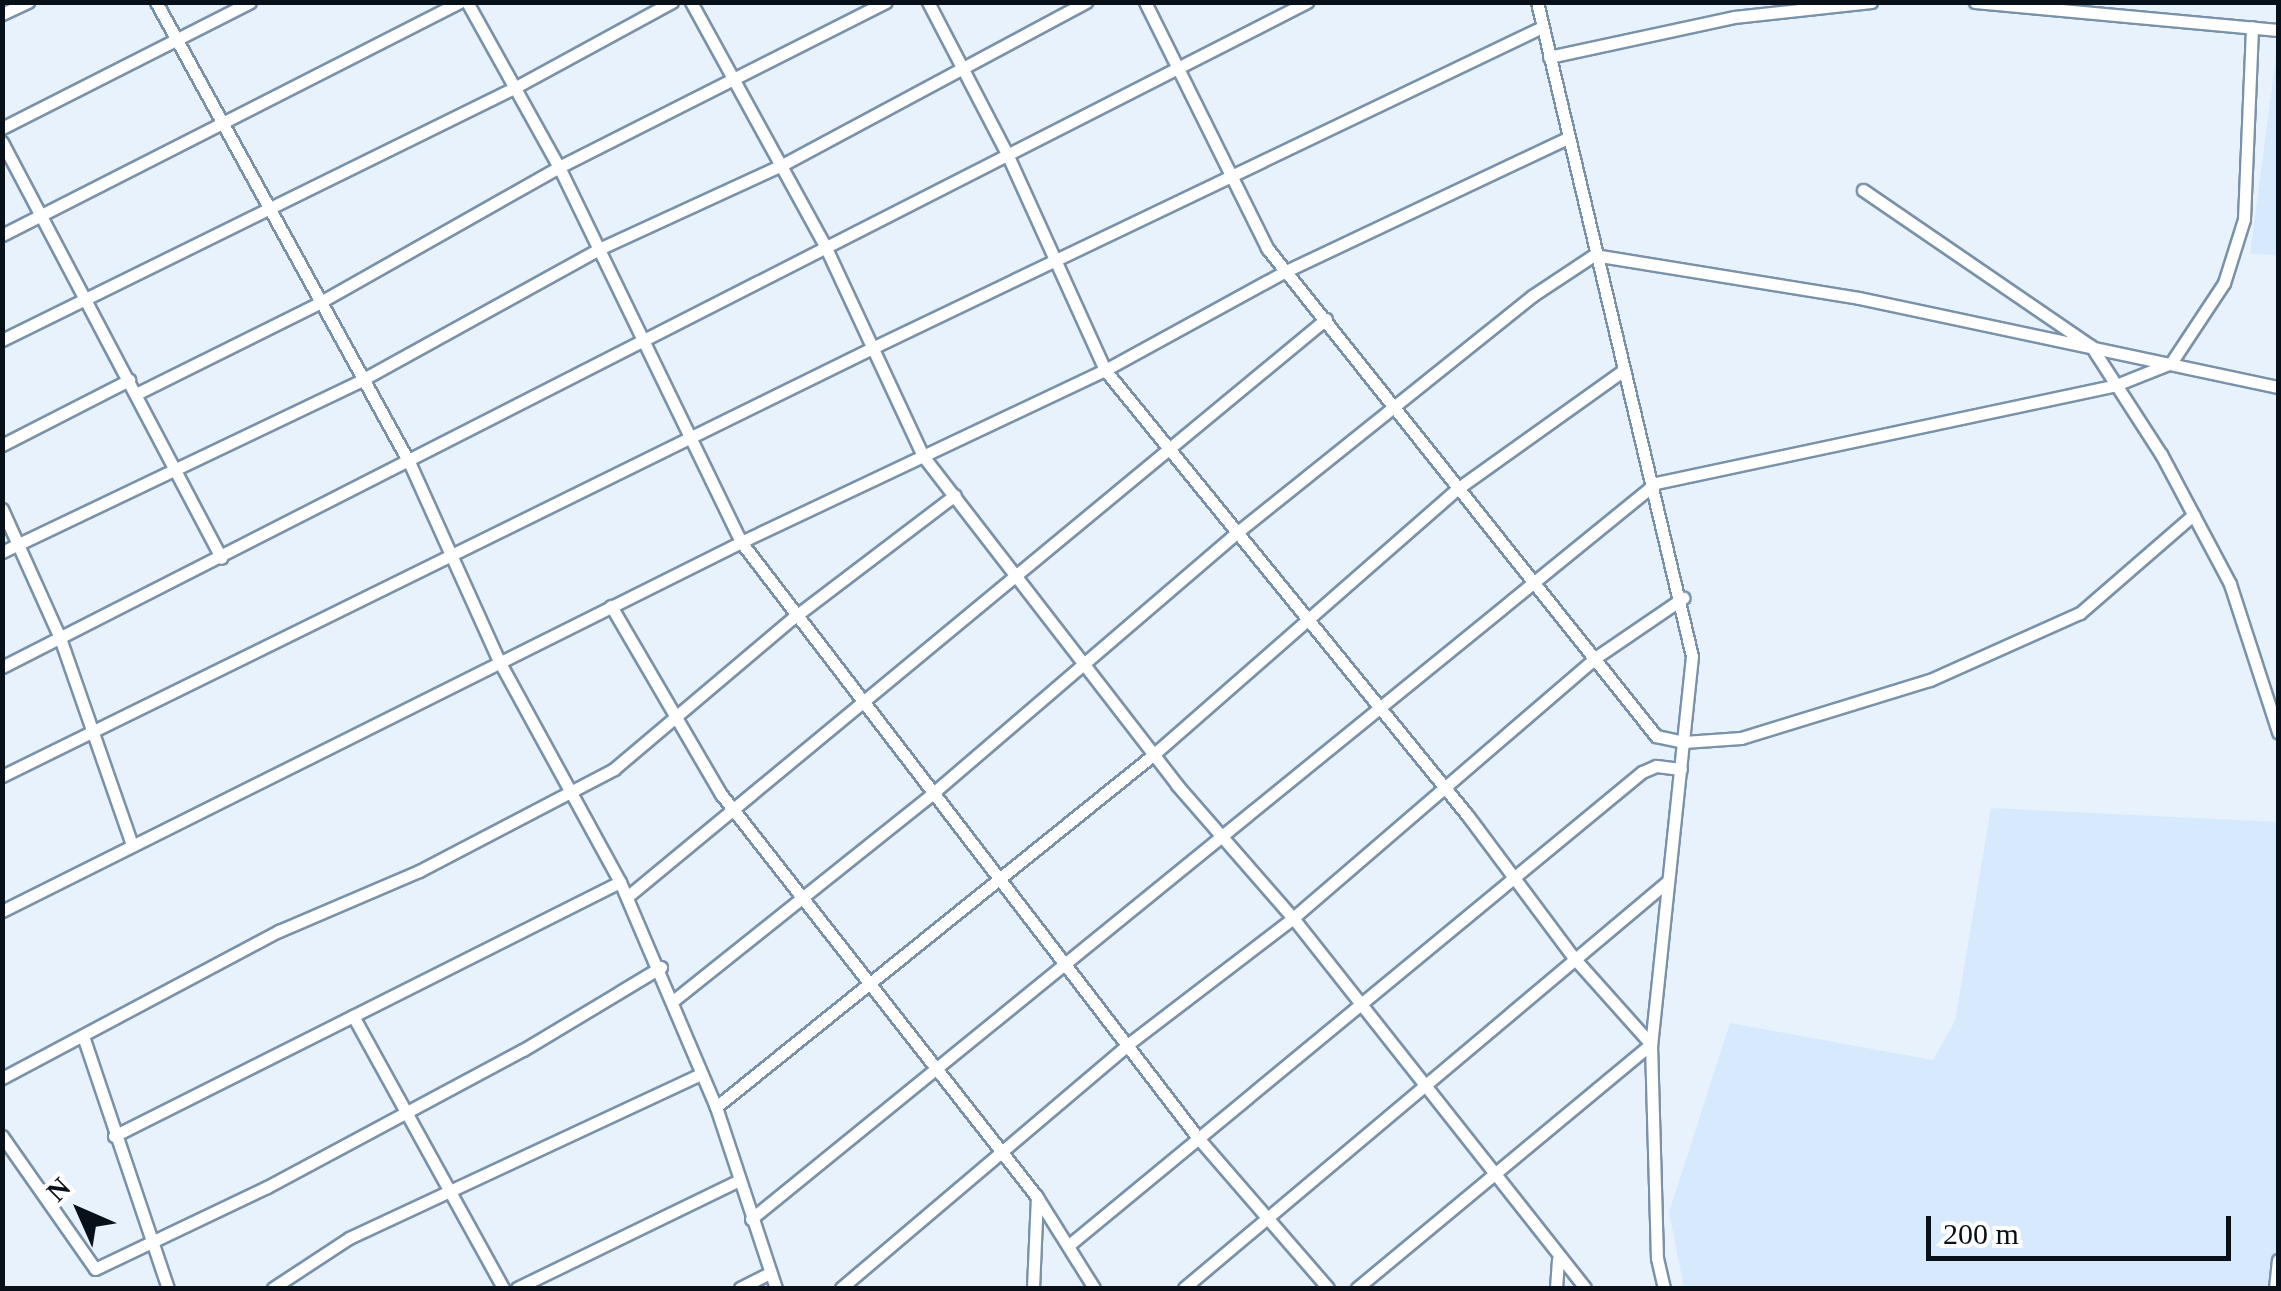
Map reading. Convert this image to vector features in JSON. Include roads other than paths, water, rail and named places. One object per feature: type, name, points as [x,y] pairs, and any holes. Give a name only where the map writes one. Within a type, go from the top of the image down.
[{"type":"street","points":[[2,14],[28,2]]},
{"type":"street","points":[[156,2],[317,304],[410,464],[498,661],[568,795],[620,882],[661,967],[716,1107],[776,1288]]},
{"type":"street","points":[[2,128],[178,42],[250,2]]},
{"type":"street","points":[[2,235],[222,128],[463,2],[559,168],[740,542],[793,618],[1067,960],[1199,1139],[1264,1220],[1328,1288]]},
{"type":"street","points":[[2,340],[514,88],[672,2]]},
{"type":"street","points":[[691,2],[826,248],[923,456],[1014,580],[1153,754],[1293,918],[1490,1176],[1584,1288]]},
{"type":"street","points":[[136,394],[317,304],[559,168],[886,2]]},
{"type":"street","points":[[928,2],[1008,156],[1053,264],[1105,370],[1240,530],[1308,620],[1446,788],[1574,958],[1651,1044]]},
{"type":"street","points":[[2,552],[360,381],[600,250],[782,165],[1086,2]]},
{"type":"street","points":[[1144,2],[1284,272],[1326,319],[1395,412],[1652,733],[1684,742],[1742,738],[1930,680],[2063,621],[2193,515]]},
{"type":"street","points":[[2,668],[410,464],[642,341],[1308,2]]},
{"type":"street","points":[[1537,2],[1594,255],[1656,484],[1683,598],[1692,656],[1651,1044],[1657,1258],[1664,1288]]},
{"type":"street","points":[[1548,57],[1734,17],[1871,2]]},
{"type":"street","points":[[1974,2],[2278,30]]},
{"type":"street","points":[[2,776],[96,734],[692,441],[870,348],[1053,264],[1542,27]]},
{"type":"street","points":[[751,1219],[1219,832],[1379,708],[1531,579],[1656,484],[2116,385],[2171,364],[2224,283],[2244,220],[2252,27]]},
{"type":"street","points":[[2,911],[740,542],[1105,370],[1284,272],[1567,138]]},
{"type":"street","points":[[2,142],[221,558]]},
{"type":"street","points":[[1863,190],[2091,346],[2230,584],[2278,732]]},
{"type":"street","points":[[674,1000],[933,793],[1240,530],[1395,412],[1504,318],[1594,255],[1859,298],[2278,387]]},
{"type":"street","points":[[627,897],[1326,319]]},
{"type":"street","points":[[716,1107],[997,876],[1153,754],[1458,489],[1624,370]]},
{"type":"street","points":[[2,446],[128,380]]},
{"type":"street","points":[[2,1078],[279,931],[419,871],[614,769],[793,618],[955,495]]},
{"type":"street","points":[[2,509],[60,638],[132,845]]},
{"type":"street","points":[[841,1288],[1001,1156],[1130,1042],[1293,918],[1595,658],[1683,598]]},
{"type":"street","points":[[611,606],[675,720],[733,811],[871,978],[933,1070],[1037,1197],[1094,1288]]},
{"type":"street","points":[[1069,1245],[1355,1004],[1515,879],[1642,772],[1656,766],[1680,769]]},
{"type":"street","points":[[1188,1287],[1668,881]]},
{"type":"street","points":[[114,1136],[620,882]]},
{"type":"street","points":[[2,1136],[89,1266],[102,1266],[406,1112],[661,967]]},
{"type":"street","points":[[354,1016],[453,1190],[503,1288]]},
{"type":"street","points":[[82,1036],[168,1288]]},
{"type":"street","points":[[1357,1288],[1651,1044]]},
{"type":"street","points":[[273,1288],[349,1238],[700,1074]]},
{"type":"street","points":[[517,1288],[739,1180]]},
{"type":"street","points":[[1032,1288],[1037,1197]]},
{"type":"street","points":[[1556,1288],[1558,1259]]},
{"type":"street","points":[[2275,1288],[2278,1260]]},
{"type":"street","points":[[740,1288],[770,1273]]}]
